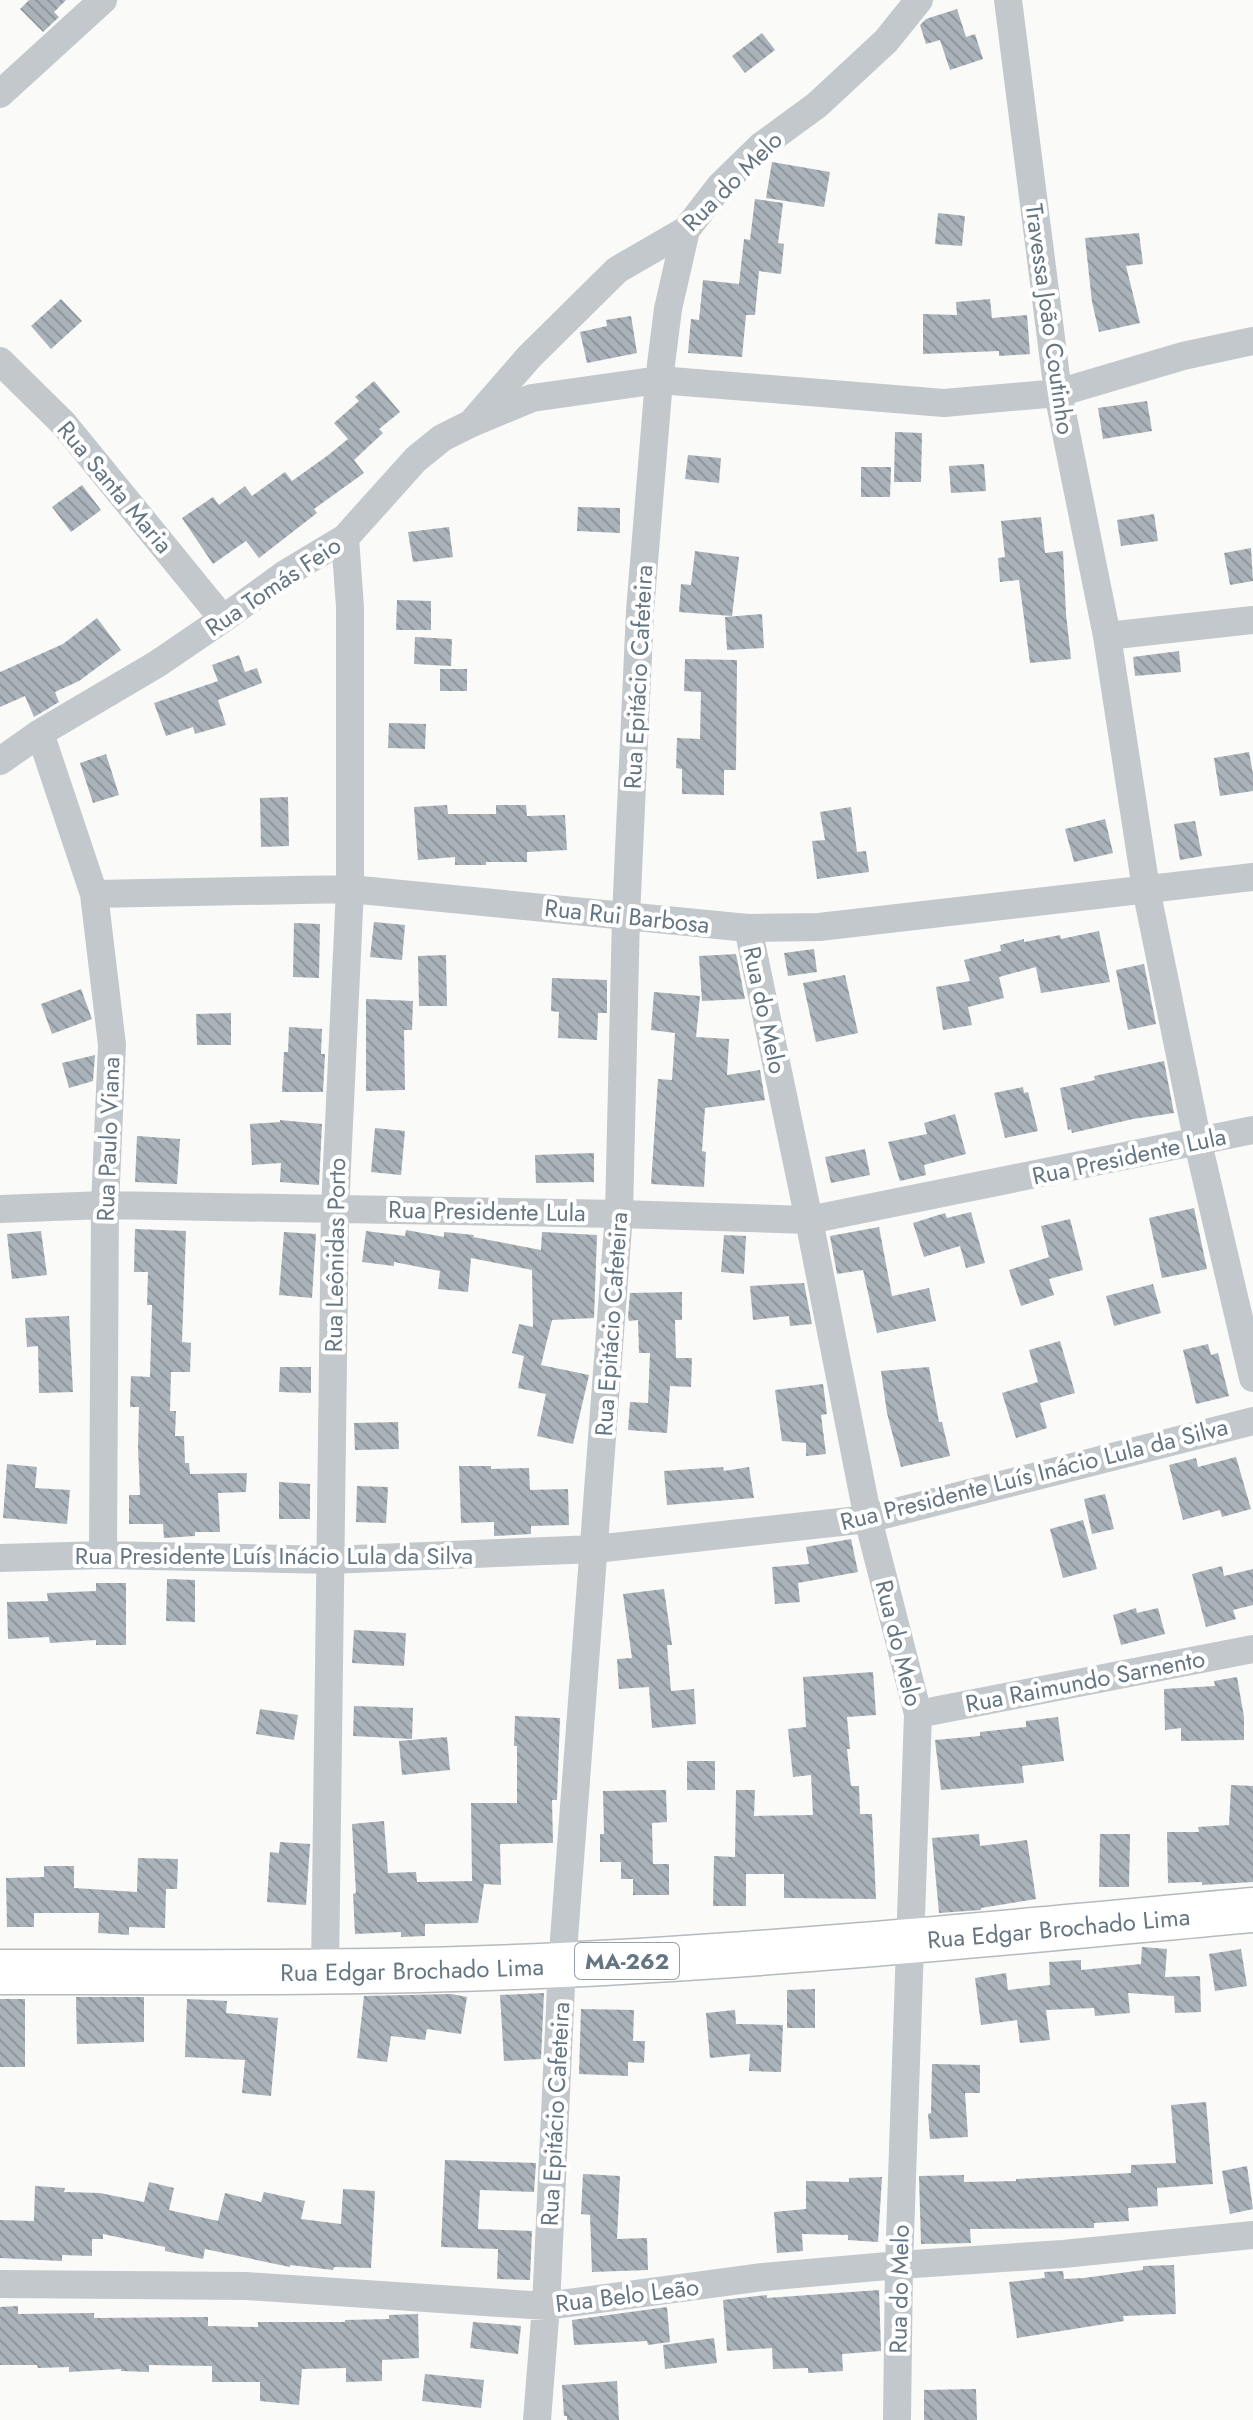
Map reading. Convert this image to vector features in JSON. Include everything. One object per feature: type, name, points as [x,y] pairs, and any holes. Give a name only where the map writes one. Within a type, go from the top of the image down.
[{"type":"main road","name":"Rua Edgar Brochado Lima","points":[[0,1972],[325,1971],[562,1965],[912,1941],[1253,1910]]},
{"type":"street","points":[[0,94],[103,0]]},
{"type":"street","name":"Rua do Melo","points":[[472,423],[529,357],[617,270],[686,230],[720,186],[761,146],[817,105],[886,41],[919,0]]},
{"type":"street","name":"Travessa João Coutinho","points":[[1008,0],[1058,393],[1107,636],[1146,889],[1198,1143],[1253,1378]]},
{"type":"street","name":"Rua Epitácio Cafeteira","points":[[537,2420],[546,2306],[562,1965],[619,1214],[626,916],[640,611],[659,380],[668,309],[686,230]]},
{"type":"street","name":"Rua Tomás Feio","points":[[0,761],[40,733],[157,664],[285,574],[345,538],[416,459],[442,438],[532,398],[659,380],[942,403],[1058,393],[1183,356],[1253,341]]},
{"type":"street","name":"Rua Santa Maria","points":[[0,361],[64,424],[223,619]]},
{"type":"street","name":"Rua Leônidas Porto","points":[[325,1971],[335,1209],[350,889],[350,607],[345,538]]},
{"type":"street","points":[[1107,636],[1253,620]]},
{"type":"street","name":"Rua Paulo Viana","points":[[40,733],[94,894],[112,1045],[105,1205],[103,1555]]},
{"type":"street","name":"Rua Rui Barbosa","points":[[94,894],[350,889],[748,928],[819,927],[1253,877]]},
{"type":"street","name":"Rua do Melo","points":[[748,928],[868,1519],[918,1714],[899,2265],[897,2420]]},
{"type":"street","name":"Rua Presidente Lula","points":[[0,1209],[105,1205],[809,1220],[1253,1130]]},
{"type":"street","name":"Rua Presidente Luís Inácio Lula da Silva","points":[[0,1558],[103,1555],[330,1560],[595,1549],[868,1519],[1253,1421]]},
{"type":"street","name":"Rua Raimundo Sarnento","points":[[918,1714],[1253,1649]]},
{"type":"street","name":"Rua Belo Leão","points":[[0,2284],[246,2286],[546,2306],[763,2277],[1063,2254],[1253,2235]]},
{"type":"building","points":[[29,0],[66,0],[54,12],[59,17],[43,32],[20,9]]},
{"type":"building","points":[[957,9],[966,37],[975,34],[983,59],[950,70],[940,40],[926,44],[920,25],[926,19]]},
{"type":"building","points":[[762,33],[775,50],[745,73],[732,56]]},
{"type":"building","points":[[772,162],[830,172],[824,207],[766,198]]},
{"type":"building","points":[[755,199],[783,203],[778,243],[784,244],[781,274],[759,271],[755,315],[746,315],[742,357],[688,353],[691,319],[699,320],[703,280],[739,284],[744,239],[750,240]]},
{"type":"building","points":[[938,213],[965,216],[962,246],[935,244]]},
{"type":"building","points":[[1139,233],[1143,264],[1126,266],[1140,323],[1099,332],[1092,302],[1085,238]]},
{"type":"building","points":[[61,299],[82,321],[51,349],[31,326]]},
{"type":"building","points":[[990,299],[992,318],[1027,315],[1030,354],[999,356],[999,351],[923,354],[923,314],[957,315],[956,302]]},
{"type":"building","points":[[631,316],[637,353],[587,363],[580,332],[607,326],[606,320]]},
{"type":"building","points":[[374,381],[400,412],[379,429],[383,433],[354,460],[364,473],[314,509],[317,513],[259,558],[246,541],[213,564],[182,518],[213,497],[219,505],[245,486],[252,496],[285,472],[292,481],[348,439],[334,423],[359,401],[355,397]]},
{"type":"building","points":[[1147,401],[1152,431],[1103,439],[1098,408]]},
{"type":"building","points":[[895,432],[922,433],[921,482],[894,482]]},
{"type":"building","points":[[688,455],[721,458],[719,483],[685,479]]},
{"type":"building","points":[[984,464],[986,491],[951,493],[949,466]]},
{"type":"building","points":[[861,467],[891,467],[890,497],[861,497]]},
{"type":"building","points":[[82,485],[101,510],[71,532],[52,507]]},
{"type":"building","points":[[578,507],[620,508],[620,533],[577,531]]},
{"type":"building","points":[[1154,514],[1158,541],[1121,546],[1117,520]]},
{"type":"building","points":[[1041,517],[1045,553],[1063,551],[1071,659],[1030,663],[1019,580],[1000,582],[998,558],[1005,557],[1001,521]]},
{"type":"building","points":[[449,527],[453,557],[413,562],[408,532]]},
{"type":"building","points":[[1251,548],[1253,581],[1230,585],[1224,553]]},
{"type":"building","points":[[695,551],[739,557],[732,616],[679,612],[681,584],[691,585]]},
{"type":"building","points":[[397,600],[431,601],[431,630],[396,630]]},
{"type":"building","points":[[762,614],[764,648],[727,650],[725,617]]},
{"type":"building","points":[[97,618],[121,650],[79,681],[55,692],[59,702],[34,717],[25,696],[0,707],[0,672],[63,644]]},
{"type":"building","points":[[415,637],[452,639],[451,666],[414,664]]},
{"type":"building","points":[[1179,651],[1181,672],[1135,676],[1133,657]]},
{"type":"building","points":[[239,655],[245,672],[257,668],[262,683],[218,700],[226,725],[195,734],[193,727],[166,736],[154,703],[218,681],[212,665]]},
{"type":"building","points":[[685,659],[737,660],[736,770],[724,770],[724,795],[682,794],[682,769],[676,768],[677,738],[700,739],[701,692],[684,691]]},
{"type":"building","points":[[440,669],[467,669],[467,691],[440,691]]},
{"type":"building","points":[[389,723],[426,724],[425,749],[388,748]]},
{"type":"building","points":[[1249,752],[1253,791],[1220,796],[1214,758]]},
{"type":"building","points":[[106,754],[119,795],[93,803],[80,763]]},
{"type":"building","points":[[288,797],[289,846],[261,847],[260,798]]},
{"type":"building","points":[[447,805],[448,814],[496,814],[496,805],[526,805],[527,816],[565,815],[567,850],[527,852],[527,862],[486,862],[486,865],[455,865],[455,857],[418,860],[414,807]]},
{"type":"building","points":[[851,807],[857,852],[866,851],[869,872],[817,879],[812,841],[825,840],[820,812]]},
{"type":"building","points":[[1105,819],[1113,853],[1074,862],[1065,829]]},
{"type":"building","points":[[1195,821],[1202,856],[1180,860],[1174,824]]},
{"type":"building","points":[[374,922],[405,925],[402,960],[370,957]]},
{"type":"building","points":[[294,923],[320,924],[319,978],[293,977]]},
{"type":"building","points":[[1099,931],[1110,982],[1041,993],[1036,967],[999,977],[1004,998],[968,1007],[972,1025],[943,1030],[936,987],[970,981],[964,960],[1001,951],[1000,945],[1024,939],[1024,942],[1060,935],[1061,939]]},
{"type":"building","points":[[814,949],[817,972],[788,976],[784,953]]},
{"type":"building","points":[[736,954],[745,999],[702,1001],[699,956]]},
{"type":"building","points":[[446,955],[447,1006],[419,1006],[418,956]]},
{"type":"building","points":[[1144,964],[1156,1024],[1128,1030],[1116,970]]},
{"type":"building","points":[[845,975],[858,1033],[816,1042],[803,983]]},
{"type":"building","points":[[552,978],[607,980],[607,1013],[598,1013],[597,1040],[558,1038],[559,1012],[551,1011]]},
{"type":"building","points":[[81,989],[92,1019],[52,1034],[41,1004]]},
{"type":"building","points":[[654,992],[700,996],[696,1037],[729,1039],[727,1075],[760,1070],[765,1100],[705,1108],[702,1151],[706,1152],[704,1187],[651,1184],[658,1079],[672,1080],[675,1033],[651,1030]]},
{"type":"building","points":[[366,999],[413,1001],[412,1030],[404,1030],[405,1090],[366,1091]]},
{"type":"building","points":[[231,1013],[231,1045],[197,1045],[196,1014]]},
{"type":"building","points":[[289,1027],[322,1029],[321,1054],[325,1054],[323,1092],[282,1092]]},
{"type":"building","points":[[95,1055],[93,1081],[69,1088],[62,1063]]},
{"type":"building","points":[[1164,1061],[1174,1113],[1072,1133],[1071,1129],[1068,1130],[1060,1088],[1095,1080],[1094,1076]]},
{"type":"building","points":[[1023,1087],[1024,1093],[1028,1092],[1038,1131],[1005,1138],[994,1093]]},
{"type":"building","points":[[955,1114],[966,1154],[924,1165],[926,1175],[900,1181],[888,1142],[927,1134],[924,1123]]},
{"type":"building","points":[[280,1120],[322,1124],[319,1185],[280,1182],[281,1163],[252,1165],[250,1124]]},
{"type":"building","points":[[375,1128],[405,1131],[401,1175],[371,1172]]},
{"type":"building","points":[[137,1136],[180,1139],[177,1184],[135,1182]]},
{"type":"building","points":[[865,1149],[870,1175],[831,1183],[825,1157]]},
{"type":"building","points":[[594,1153],[594,1182],[536,1183],[535,1155]]},
{"type":"building","points":[[1194,1208],[1207,1269],[1162,1278],[1149,1218]]},
{"type":"building","points":[[971,1212],[985,1263],[966,1268],[960,1246],[924,1257],[913,1223],[945,1213],[947,1218]]},
{"type":"building","points":[[1070,1219],[1083,1270],[1049,1279],[1054,1295],[1021,1306],[1009,1270],[1049,1257],[1041,1226]]},
{"type":"building","points":[[879,1227],[892,1296],[929,1288],[936,1321],[877,1333],[863,1270],[837,1274],[830,1236]]},
{"type":"building","points":[[135,1229],[186,1231],[182,1342],[191,1343],[190,1372],[171,1372],[170,1411],[176,1411],[175,1436],[184,1436],[185,1463],[189,1463],[190,1474],[247,1473],[246,1492],[218,1493],[220,1532],[195,1532],[195,1536],[164,1538],[163,1524],[129,1524],[129,1495],[140,1495],[139,1407],[130,1407],[131,1376],[150,1377],[152,1305],[147,1305],[148,1272],[134,1272]]},
{"type":"building","points":[[406,1230],[444,1237],[444,1232],[474,1235],[541,1250],[542,1232],[597,1235],[594,1318],[552,1320],[541,1365],[589,1375],[573,1444],[537,1436],[546,1394],[518,1388],[524,1356],[512,1353],[519,1324],[533,1327],[532,1270],[471,1258],[468,1292],[438,1289],[440,1271],[394,1262],[394,1266],[362,1262],[366,1231],[405,1236]]},
{"type":"building","points":[[41,1231],[47,1275],[12,1279],[7,1234]]},
{"type":"building","points":[[284,1232],[316,1234],[312,1298],[279,1295]]},
{"type":"building","points":[[724,1235],[746,1236],[744,1274],[721,1272]]},
{"type":"building","points":[[804,1283],[812,1324],[790,1326],[789,1316],[753,1320],[750,1286]]},
{"type":"building","points":[[1153,1284],[1161,1313],[1114,1326],[1106,1296]]},
{"type":"building","points":[[682,1292],[682,1320],[675,1320],[676,1358],[692,1358],[691,1387],[670,1386],[667,1433],[628,1430],[630,1402],[648,1403],[650,1353],[639,1353],[638,1320],[629,1321],[628,1317],[630,1293]]},
{"type":"building","points":[[69,1316],[73,1392],[39,1393],[38,1346],[27,1347],[25,1318]]},
{"type":"building","points":[[1060,1341],[1075,1393],[1040,1403],[1047,1428],[1016,1438],[1002,1393],[1038,1382],[1029,1350]]},
{"type":"building","points":[[1208,1344],[1211,1355],[1218,1353],[1229,1396],[1196,1404],[1183,1350]]},
{"type":"building","points":[[280,1367],[311,1367],[311,1393],[279,1392]]},
{"type":"building","points":[[929,1367],[939,1422],[942,1422],[950,1456],[901,1467],[887,1413],[881,1371]]},
{"type":"building","points":[[823,1384],[827,1414],[821,1415],[826,1454],[806,1456],[806,1443],[782,1441],[775,1390]]},
{"type":"building","points":[[398,1422],[399,1449],[355,1450],[354,1423]]},
{"type":"building","points":[[1236,1457],[1251,1509],[1222,1517],[1220,1510],[1183,1520],[1169,1465],[1196,1458],[1198,1467]]},
{"type":"building","points":[[7,1464],[37,1467],[35,1488],[70,1490],[67,1524],[3,1518]]},
{"type":"building","points":[[459,1466],[529,1468],[530,1490],[568,1489],[569,1525],[531,1526],[531,1534],[494,1536],[494,1522],[461,1523]]},
{"type":"building","points":[[723,1467],[724,1471],[749,1467],[754,1498],[667,1505],[664,1471]]},
{"type":"building","points":[[279,1482],[310,1484],[310,1519],[279,1519]]},
{"type":"building","points":[[357,1486],[388,1487],[386,1523],[356,1522]]},
{"type":"building","points":[[1105,1494],[1114,1529],[1092,1534],[1084,1499]]},
{"type":"building","points":[[1083,1520],[1097,1569],[1063,1578],[1050,1529]]},
{"type":"building","points":[[851,1539],[858,1572],[798,1583],[800,1602],[775,1604],[772,1567],[809,1564],[806,1547]]},
{"type":"building","points":[[1222,1566],[1224,1576],[1253,1569],[1253,1605],[1233,1610],[1236,1619],[1206,1627],[1192,1574]]},
{"type":"building","points":[[167,1579],[195,1580],[195,1622],[166,1621]]},
{"type":"building","points":[[96,1583],[126,1583],[126,1645],[96,1645],[96,1640],[50,1643],[49,1637],[8,1639],[7,1602],[48,1601],[47,1593],[96,1591]]},
{"type":"building","points":[[664,1589],[672,1645],[667,1645],[671,1691],[694,1689],[696,1724],[652,1728],[649,1687],[619,1689],[617,1659],[632,1658],[623,1594]]},
{"type":"building","points":[[1136,1608],[1137,1613],[1158,1608],[1165,1634],[1121,1645],[1113,1615]]},
{"type":"building","points":[[354,1630],[406,1633],[404,1666],[352,1663]]},
{"type":"building","points":[[873,1672],[876,1715],[847,1717],[850,1749],[847,1749],[851,1786],[859,1786],[860,1814],[872,1814],[876,1899],[784,1898],[784,1874],[746,1874],[746,1906],[713,1906],[714,1856],[735,1857],[736,1790],[755,1790],[754,1816],[813,1815],[811,1775],[793,1777],[788,1729],[806,1727],[803,1677]]},
{"type":"building","points":[[1237,1677],[1244,1717],[1244,1740],[1181,1741],[1181,1728],[1165,1730],[1164,1689],[1215,1686],[1214,1681]]},
{"type":"building","points":[[354,1706],[413,1708],[412,1739],[353,1736]]},
{"type":"building","points":[[260,1709],[298,1715],[294,1740],[256,1734]]},
{"type":"building","points":[[515,1716],[560,1718],[557,1800],[552,1800],[553,1843],[500,1844],[501,1885],[484,1884],[478,1923],[425,1924],[425,1936],[401,1937],[401,1932],[355,1934],[352,1824],[384,1821],[388,1873],[416,1872],[417,1882],[472,1881],[471,1803],[517,1803]]},
{"type":"building","points":[[1058,1717],[1064,1761],[1022,1766],[1024,1783],[941,1790],[935,1740],[980,1736],[980,1732],[1026,1727],[1026,1721]]},
{"type":"building","points":[[447,1737],[450,1770],[402,1775],[399,1741]]},
{"type":"building","points":[[687,1761],[715,1761],[715,1790],[687,1790]]},
{"type":"building","points":[[1231,1785],[1253,1786],[1253,1882],[1168,1883],[1167,1832],[1199,1832],[1198,1827],[1229,1825]]},
{"type":"building","points":[[666,1790],[667,1822],[652,1823],[653,1864],[669,1864],[669,1895],[633,1895],[633,1879],[621,1879],[621,1862],[600,1862],[600,1834],[604,1834],[603,1791]]},
{"type":"building","points":[[979,1834],[980,1846],[1027,1840],[1036,1899],[981,1910],[939,1913],[932,1838]]},
{"type":"building","points":[[1100,1834],[1130,1834],[1129,1887],[1099,1887]]},
{"type":"building","points":[[280,1842],[310,1844],[306,1905],[267,1902],[270,1852],[279,1853]]},
{"type":"building","points":[[138,1858],[178,1859],[177,1889],[166,1889],[165,1928],[129,1927],[129,1935],[98,1933],[99,1913],[34,1913],[34,1927],[7,1927],[6,1878],[44,1877],[44,1866],[74,1866],[74,1888],[137,1892]]},
{"type":"building","points":[[1142,1947],[1167,1949],[1165,1977],[1200,1976],[1201,2012],[1175,2013],[1174,1996],[1128,1993],[1130,2013],[1095,2016],[1094,2008],[1046,2010],[1050,2040],[1020,2043],[1017,2020],[981,2025],[975,1978],[1006,1973],[1008,1990],[1050,1985],[1049,1962],[1081,1960],[1081,1970],[1141,1964]]},
{"type":"building","points":[[1241,1949],[1247,1986],[1215,1991],[1209,1954]]},
{"type":"building","points":[[815,1989],[815,2028],[787,2028],[787,1990]]},
{"type":"building","points":[[544,1993],[541,2059],[504,2061],[500,1995]]},
{"type":"building","points":[[451,1994],[467,1997],[461,2034],[427,2029],[425,2040],[391,2036],[387,2062],[357,2058],[364,1996]]},
{"type":"building","points":[[76,1997],[144,1997],[144,2042],[77,2044]]},
{"type":"building","points":[[0,1999],[25,1999],[25,2067],[0,2067]]},
{"type":"building","points":[[187,1999],[227,2001],[226,2013],[278,2018],[271,2096],[242,2093],[245,2060],[185,2057]]},
{"type":"building","points":[[581,2009],[634,2010],[633,2041],[645,2041],[644,2063],[628,2062],[628,2076],[579,2074]]},
{"type":"building","points":[[735,2010],[736,2024],[783,2025],[781,2072],[749,2071],[750,2054],[710,2058],[706,2013]]},
{"type":"building","points":[[932,2064],[980,2065],[980,2093],[965,2093],[968,2137],[930,2139],[928,2114],[931,2113]]},
{"type":"building","points":[[1206,2102],[1213,2184],[1157,2188],[1158,2206],[1128,2208],[1129,2221],[1094,2223],[1094,2228],[970,2229],[971,2243],[921,2244],[919,2176],[964,2175],[964,2182],[1016,2181],[1131,2173],[1131,2165],[1176,2163],[1171,2105]]},
{"type":"building","points":[[445,2160],[536,2163],[534,2192],[480,2190],[478,2229],[532,2231],[530,2280],[497,2279],[498,2249],[441,2247]]},
{"type":"building","points":[[1247,2166],[1253,2209],[1230,2214],[1222,2171]]},
{"type":"building","points":[[583,2174],[620,2176],[617,2239],[647,2238],[648,2270],[592,2272],[590,2215],[581,2214]]},
{"type":"building","points":[[882,2177],[878,2242],[848,2240],[848,2235],[802,2234],[803,2251],[777,2253],[774,2212],[806,2209],[806,2181],[849,2182],[849,2178]]},
{"type":"building","points":[[149,2182],[174,2188],[169,2210],[218,2221],[225,2193],[261,2202],[264,2192],[305,2201],[301,2219],[341,2224],[343,2189],[375,2191],[371,2268],[334,2267],[333,2270],[290,2267],[205,2249],[203,2259],[165,2251],[165,2247],[103,2234],[103,2239],[92,2239],[92,2256],[62,2255],[62,2261],[0,2258],[0,2220],[34,2221],[35,2186],[65,2188],[64,2192],[100,2193],[144,2202]]},
{"type":"building","points":[[1174,2265],[1176,2314],[1123,2316],[1124,2321],[1017,2338],[1009,2282],[1045,2278],[1044,2272],[1063,2271],[1064,2279],[1084,2278],[1143,2270],[1143,2266]]},
{"type":"building","points":[[879,2290],[881,2351],[842,2354],[843,2371],[808,2373],[808,2368],[773,2369],[772,2348],[727,2351],[723,2300]]},
{"type":"building","points":[[18,2306],[18,2314],[94,2313],[94,2318],[208,2317],[208,2326],[258,2327],[258,2322],[345,2322],[418,2314],[419,2358],[382,2360],[382,2381],[346,2382],[346,2368],[302,2369],[299,2405],[260,2401],[260,2382],[212,2382],[212,2366],[149,2365],[149,2372],[121,2369],[69,2372],[69,2367],[0,2365],[0,2307]]},
{"type":"building","points":[[667,2307],[670,2342],[574,2345],[572,2320]]},
{"type":"building","points":[[473,2322],[521,2326],[518,2354],[470,2348]]},
{"type":"building","points":[[714,2338],[717,2363],[665,2369],[663,2345]]},
{"type":"building","points":[[425,2374],[484,2380],[481,2408],[422,2401]]},
{"type":"building","points":[[617,2381],[619,2420],[567,2420],[564,2416],[562,2385]]},
{"type":"building","points":[[976,2389],[977,2420],[924,2420],[924,2390]]}]
